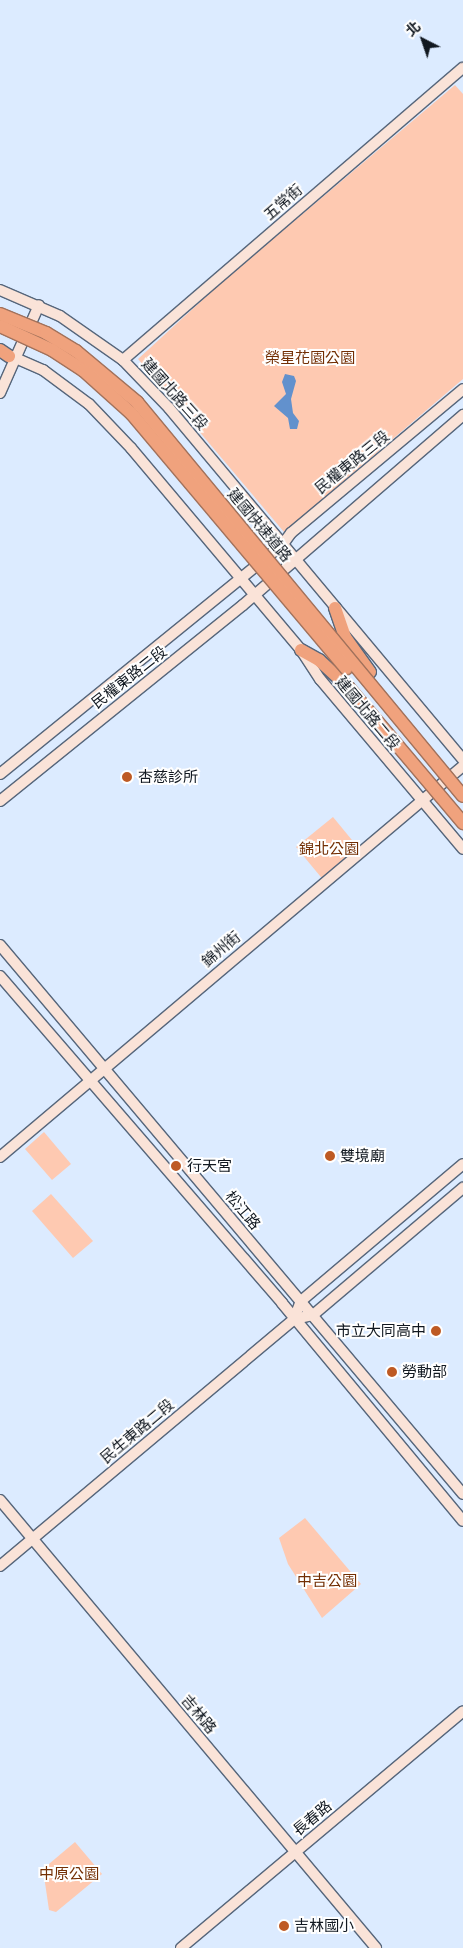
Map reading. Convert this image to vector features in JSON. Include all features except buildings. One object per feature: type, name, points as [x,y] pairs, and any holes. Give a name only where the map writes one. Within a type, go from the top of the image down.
[{"type":"highway","name":"建國快速道路","points":[[0,314],[46,333],[76,351],[108,375],[137,402],[463,796]]},
{"type":"highway","name":"建國快速道路","points":[[0,326],[52,350],[76,365],[131,413],[463,807]]},
{"type":"highway","points":[[335,608],[345,637],[370,672],[463,785]]},
{"type":"highway","points":[[301,650],[331,670],[349,688],[463,823]]},
{"type":"street","name":"五常街","points":[[124,360],[463,68]]},
{"type":"street","name":"建國北路三段","points":[[0,290],[39,305],[91,336],[124,360],[169,408],[294,559]]},
{"type":"street","points":[[0,393],[6,354],[39,305]]},
{"type":"street","points":[[6,354],[43,370],[89,404],[131,448],[254,594]]},
{"type":"street","name":"民權東路三段","points":[[263,560],[283,544],[299,526],[463,388]]},
{"type":"street","points":[[463,415],[294,559],[463,759]]},
{"type":"street","name":"民權東路二段","points":[[0,801],[254,594],[294,559]]},
{"type":"street","name":"民權東路二段","points":[[0,774],[263,560]]},
{"type":"street","name":"建國北路二段","points":[[254,594],[301,650],[320,679],[463,849]]},
{"type":"street","name":"錦州街","points":[[0,1157],[103,1067],[463,766]]},
{"type":"street","name":"松江路","points":[[0,944],[463,1494]]},
{"type":"street","points":[[0,976],[294,1319],[463,1521]]},
{"type":"street","name":"民生東路二段","points":[[294,1319],[301,1301],[463,1164]]},
{"type":"street","name":"民生東路二段","points":[[0,1566],[294,1319],[312,1315],[463,1188]]},
{"type":"street","name":"吉林路","points":[[0,1500],[376,1948]]},
{"type":"street","name":"長春路","points":[[181,1948],[463,1711]]},
{"type":"green space","name":"榮星花園公園","points":[[455,85],[463,94],[463,379],[284,532],[138,359],[222,282]]},
{"type":"green space","name":"錦北公園","points":[[333,817],[361,851],[325,882],[296,847]]},
{"type":"green space","points":[[44,1132],[71,1164],[52,1180],[25,1149]]},
{"type":"green space","points":[[51,1194],[93,1241],[73,1258],[32,1211]]},
{"type":"green space","name":"中吉公園","points":[[305,1518],[361,1584],[322,1618],[288,1564],[279,1538]]},
{"type":"green space","name":"中原公園","points":[[75,1842],[102,1874],[56,1912],[49,1910],[43,1869]]},
{"type":"water","points":[[285,374],[294,376],[296,381],[291,399],[293,413],[299,421],[297,429],[290,429],[288,418],[274,406],[286,394],[282,382]]},
{"type":"place","name":"杏慈診所","points":[[127,777]]},
{"type":"place","name":"雙境廟","points":[[330,1156]]},
{"type":"place","name":"行天宮","points":[[176,1166]]},
{"type":"place","name":"市立大同高中","points":[[436,1331]]},
{"type":"place","name":"勞動部","points":[[392,1372]]},
{"type":"place","name":"吉林國小","points":[[284,1926]]}]
